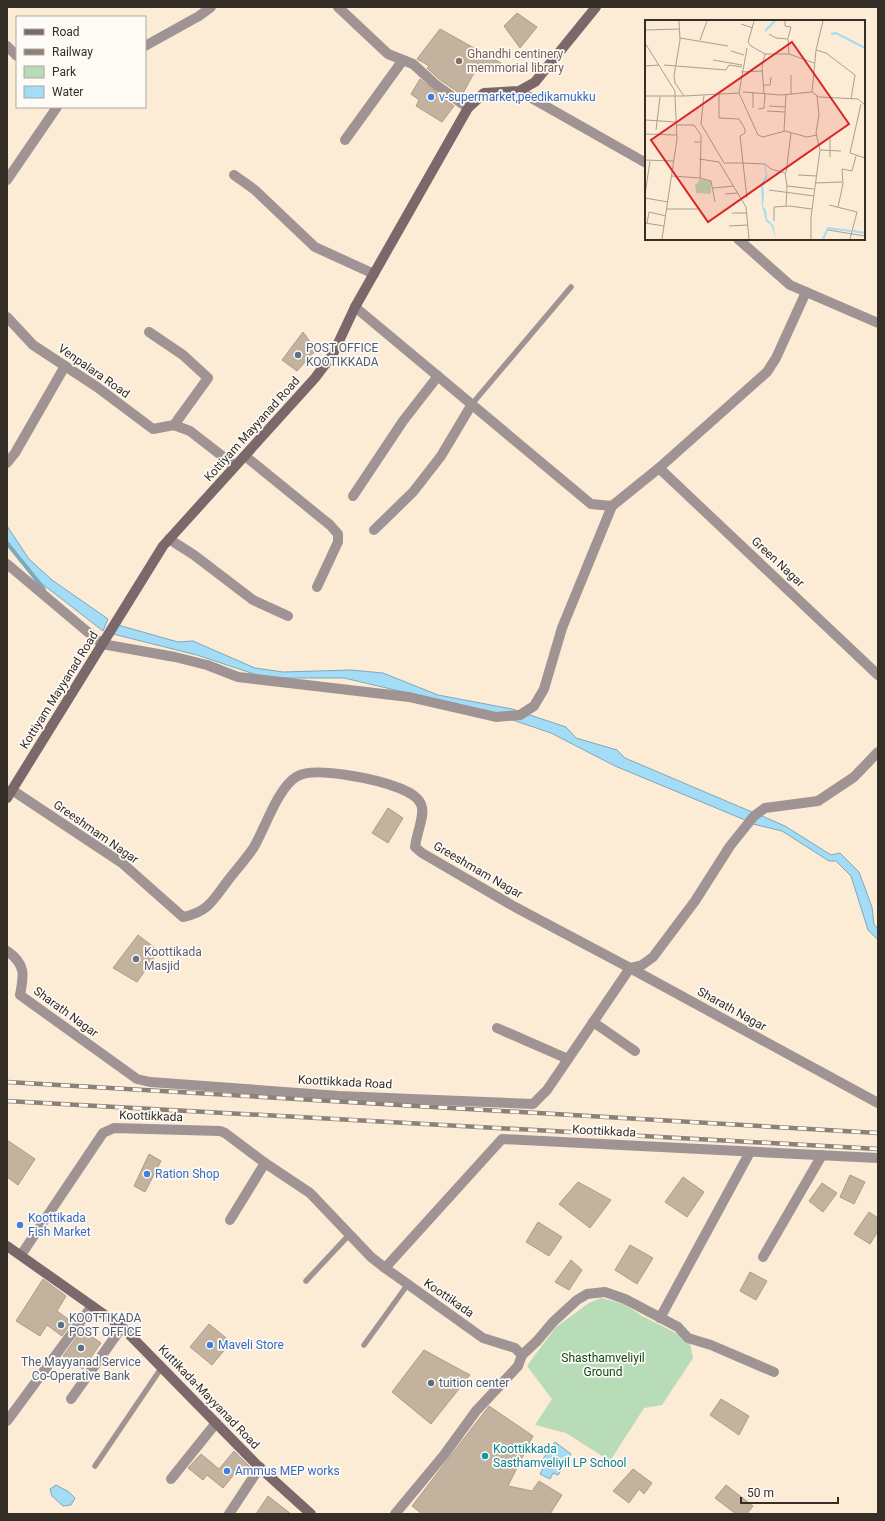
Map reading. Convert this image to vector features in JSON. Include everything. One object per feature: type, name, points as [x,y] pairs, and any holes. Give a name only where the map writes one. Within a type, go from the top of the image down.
[{"type":"main road","name":"Kottiyam Mayyanad Road","points":[[10,794],[122,610],[163,546],[315,378],[333,354],[355,307],[468,108],[484,93],[519,91],[535,82],[596,7]]},
{"type":"main road","name":"Kuttikada-Mayyanad Road","points":[[7,1246],[122,1327],[258,1466],[311,1514]]},
{"type":"street","points":[[146,45],[200,16],[211,7]]},
{"type":"street","points":[[338,7],[388,54],[413,64],[435,84],[468,108]]},
{"type":"street","points":[[7,46],[16,55]]},
{"type":"street","points":[[345,140],[403,60]]},
{"type":"street","points":[[519,91],[645,162]]},
{"type":"street","points":[[7,180],[56,108]]},
{"type":"street","points":[[234,175],[255,190],[315,247],[374,274]]},
{"type":"street","points":[[739,240],[790,285],[878,323]]},
{"type":"street","points":[[7,564],[102,644],[175,657],[206,665],[238,677],[409,697],[496,716],[520,715],[534,706],[544,689],[562,628],[612,506],[659,468],[759,380],[772,365],[806,292]]},
{"type":"street","points":[[355,307],[592,504],[612,506]]},
{"type":"street","name":"Venpalara Road","points":[[7,317],[33,345],[97,387],[152,429],[174,425]]},
{"type":"street","points":[[149,332],[183,354],[208,378],[174,425],[190,431],[235,466]]},
{"type":"street","points":[[7,463],[15,453],[65,366]]},
{"type":"street","points":[[353,496],[403,421],[438,376]]},
{"type":"street","points":[[374,530],[413,492],[441,456],[472,404]]},
{"type":"street","points":[[245,456],[330,525],[338,534],[338,542],[317,587]]},
{"type":"street","name":"Green Nagar","points":[[659,468],[878,675]]},
{"type":"street","points":[[169,539],[253,600],[288,616]]},
{"type":"street","points":[[498,1028],[568,1059],[630,968],[642,965],[653,957],[695,901],[730,846],[754,816],[765,808],[818,801],[854,777],[878,752]]},
{"type":"street","name":"Greeshmam Nagar","points":[[10,794],[122,863],[183,917],[197,914],[208,908],[253,847],[286,785],[296,776],[308,772],[352,776],[394,786],[409,792],[421,802],[423,806],[423,815],[415,847],[422,853],[515,907],[630,968]]},
{"type":"street","name":"Sharath Nagar","points":[[7,951],[19,964],[24,974],[20,995],[137,1079]]},
{"type":"street","name":"Sharath Nagar","points":[[630,968],[878,1103]]},
{"type":"street","points":[[593,1022],[635,1051]]},
{"type":"street","name":"Koottikkada Road","points":[[137,1079],[150,1082],[339,1096],[533,1104],[547,1090],[568,1059]]},
{"type":"street","name":"Koottikkada","points":[[21,1255],[103,1133],[107,1130],[114,1128],[220,1131],[226,1133],[265,1163]]},
{"type":"street","name":"Koottikkada","points":[[385,1268],[502,1139],[878,1158]]},
{"type":"street","points":[[660,1318],[750,1152]]},
{"type":"street","points":[[763,1257],[822,1155]]},
{"type":"street","points":[[230,1220],[265,1163]]},
{"type":"street","name":"Koottikada","points":[[265,1163],[310,1193],[349,1235],[385,1268],[483,1338],[515,1348],[522,1355]]},
{"type":"street","points":[[396,1514],[444,1455],[476,1411],[518,1366],[522,1355],[537,1341],[553,1322],[577,1300],[587,1294],[605,1292],[625,1299],[678,1327],[688,1338],[711,1345],[774,1372]]},
{"type":"street","points":[[7,1421],[92,1306]]},
{"type":"street","points":[[71,1399],[122,1327]]},
{"type":"street","points":[[171,1478],[216,1423]]},
{"type":"street","points":[[229,1514],[260,1467]]},
{"type":"lane","points":[[472,404],[571,287]]},
{"type":"lane","points":[[306,1281],[349,1235]]},
{"type":"lane","points":[[364,1345],[408,1284]]},
{"type":"lane","points":[[95,1466],[162,1367]]},
{"type":"green space","name":"Shasthamveliyil Ground","points":[[601,1298],[624,1304],[642,1316],[680,1335],[690,1343],[693,1358],[662,1405],[644,1408],[610,1461],[566,1433],[535,1425],[552,1399],[527,1366],[556,1327],[589,1303]]},
{"type":"water","points":[[7,526],[29,559],[52,580],[108,619],[103,631],[36,579],[9,546],[7,541]]},
{"type":"water","points":[[118,625],[178,642],[193,641],[255,668],[283,672],[351,670],[383,673],[438,695],[512,709],[566,727],[576,738],[617,750],[625,758],[752,812],[745,820],[615,766],[551,733],[489,712],[344,678],[266,678],[197,655],[113,634]]},
{"type":"water","points":[[760,815],[785,826],[831,855],[840,853],[859,872],[872,907],[874,925],[878,928],[878,940],[868,930],[851,876],[836,861],[829,861],[782,831],[753,824]]},
{"type":"water","points":[[555,1442],[571,1454],[558,1475],[553,1473],[550,1479],[540,1474],[544,1466],[541,1462]]},
{"type":"water","points":[[56,1485],[69,1492],[75,1498],[71,1505],[63,1506],[52,1496],[50,1489]]},
{"type":"building","points":[[517,13],[537,27],[520,48],[504,26]]},
{"type":"building","name":"Ghandhi centinery memmorial library","points":[[440,29],[501,63],[474,73],[462,95],[439,79],[427,68],[429,66],[417,59]]},
{"type":"building","name":"v-supermarket,peedikamukku","points":[[420,79],[454,106],[442,122],[416,106],[419,100],[411,94]]},
{"type":"building","name":"POST OFFICE KOOTIKKADA","points":[[303,332],[316,350],[297,371],[282,360]]},
{"type":"building","points":[[388,808],[403,818],[388,843],[372,833]]},
{"type":"building","name":"Koottikada Masjid","points":[[138,935],[159,951],[137,982],[113,968]]},
{"type":"building","points":[[7,1140],[35,1159],[18,1185],[7,1177]]},
{"type":"building","name":"Ration Shop","points":[[149,1154],[161,1161],[145,1192],[134,1186]]},
{"type":"building","points":[[850,1175],[865,1182],[854,1204],[840,1197]]},
{"type":"building","points":[[683,1177],[704,1192],[687,1217],[665,1202]]},
{"type":"building","points":[[578,1182],[611,1200],[590,1228],[559,1204]]},
{"type":"building","points":[[822,1183],[837,1193],[823,1212],[809,1201]]},
{"type":"building","points":[[869,1212],[878,1218],[878,1231],[870,1244],[854,1234]]},
{"type":"building","points":[[538,1222],[562,1237],[549,1256],[526,1242]]},
{"type":"building","points":[[630,1245],[653,1258],[637,1284],[615,1270]]},
{"type":"building","points":[[571,1260],[582,1270],[569,1290],[555,1282]]},
{"type":"building","points":[[750,1272],[767,1281],[756,1300],[740,1291]]},
{"type":"building","points":[[43,1279],[66,1296],[57,1311],[72,1322],[62,1336],[47,1325],[40,1336],[16,1321]]},
{"type":"building","name":"Maveli Store","points":[[209,1324],[231,1342],[212,1365],[190,1347]]},
{"type":"building","name":"The Mayyanad Service Co-Operative Bank","points":[[82,1330],[101,1343],[83,1369],[63,1356]]},
{"type":"building","name":"tuition center","points":[[424,1350],[470,1375],[431,1424],[392,1392]]},
{"type":"building","points":[[721,1399],[749,1416],[739,1435],[710,1415]]},
{"type":"building","name":"Koottikkada Sasthamveliyil LP School","points":[[489,1406],[533,1436],[508,1486],[532,1491],[539,1481],[562,1495],[550,1514],[422,1514],[412,1506]]},
{"type":"building","points":[[234,1451],[251,1468],[248,1474],[240,1467],[223,1488],[207,1475],[203,1480],[188,1468],[201,1454],[219,1469]]},
{"type":"building","points":[[633,1469],[652,1483],[644,1494],[639,1489],[629,1503],[613,1491]]},
{"type":"building","points":[[726,1485],[753,1506],[747,1514],[736,1514],[715,1498]]},
{"type":"building","points":[[268,1496],[291,1514],[256,1514]]},
{"type":"waterway","points":[[7,543],[44,589]]},
{"type":"railway","points":[[7,1082],[878,1133]]},
{"type":"railway","points":[[7,1101],[878,1149]]},
{"type":"place","name":"Ghandhi centinery memmorial library","points":[[459,61]]},
{"type":"place","name":"v-supermarket,peedikamukku","points":[[431,97]]},
{"type":"place","name":"POST OFFICE KOOTIKKADA","points":[[298,355]]},
{"type":"place","name":"Koottikada Masjid","points":[[136,959]]},
{"type":"place","name":"Ration Shop","points":[[147,1174]]},
{"type":"place","name":"Koottikada Fish Market","points":[[20,1225]]},
{"type":"place","name":"KOOTTIKADA POST OFFICE","points":[[61,1325]]},
{"type":"place","name":"Maveli Store","points":[[210,1345]]},
{"type":"place","name":"The Mayyanad Service Co-Operative Bank","points":[[81,1348]]},
{"type":"place","name":"tuition center","points":[[431,1383]]},
{"type":"place","name":"Koottikkada Sasthamveliyil LP School","points":[[485,1456]]},
{"type":"place","name":"Ammus MEP works","points":[[227,1471]]}]
